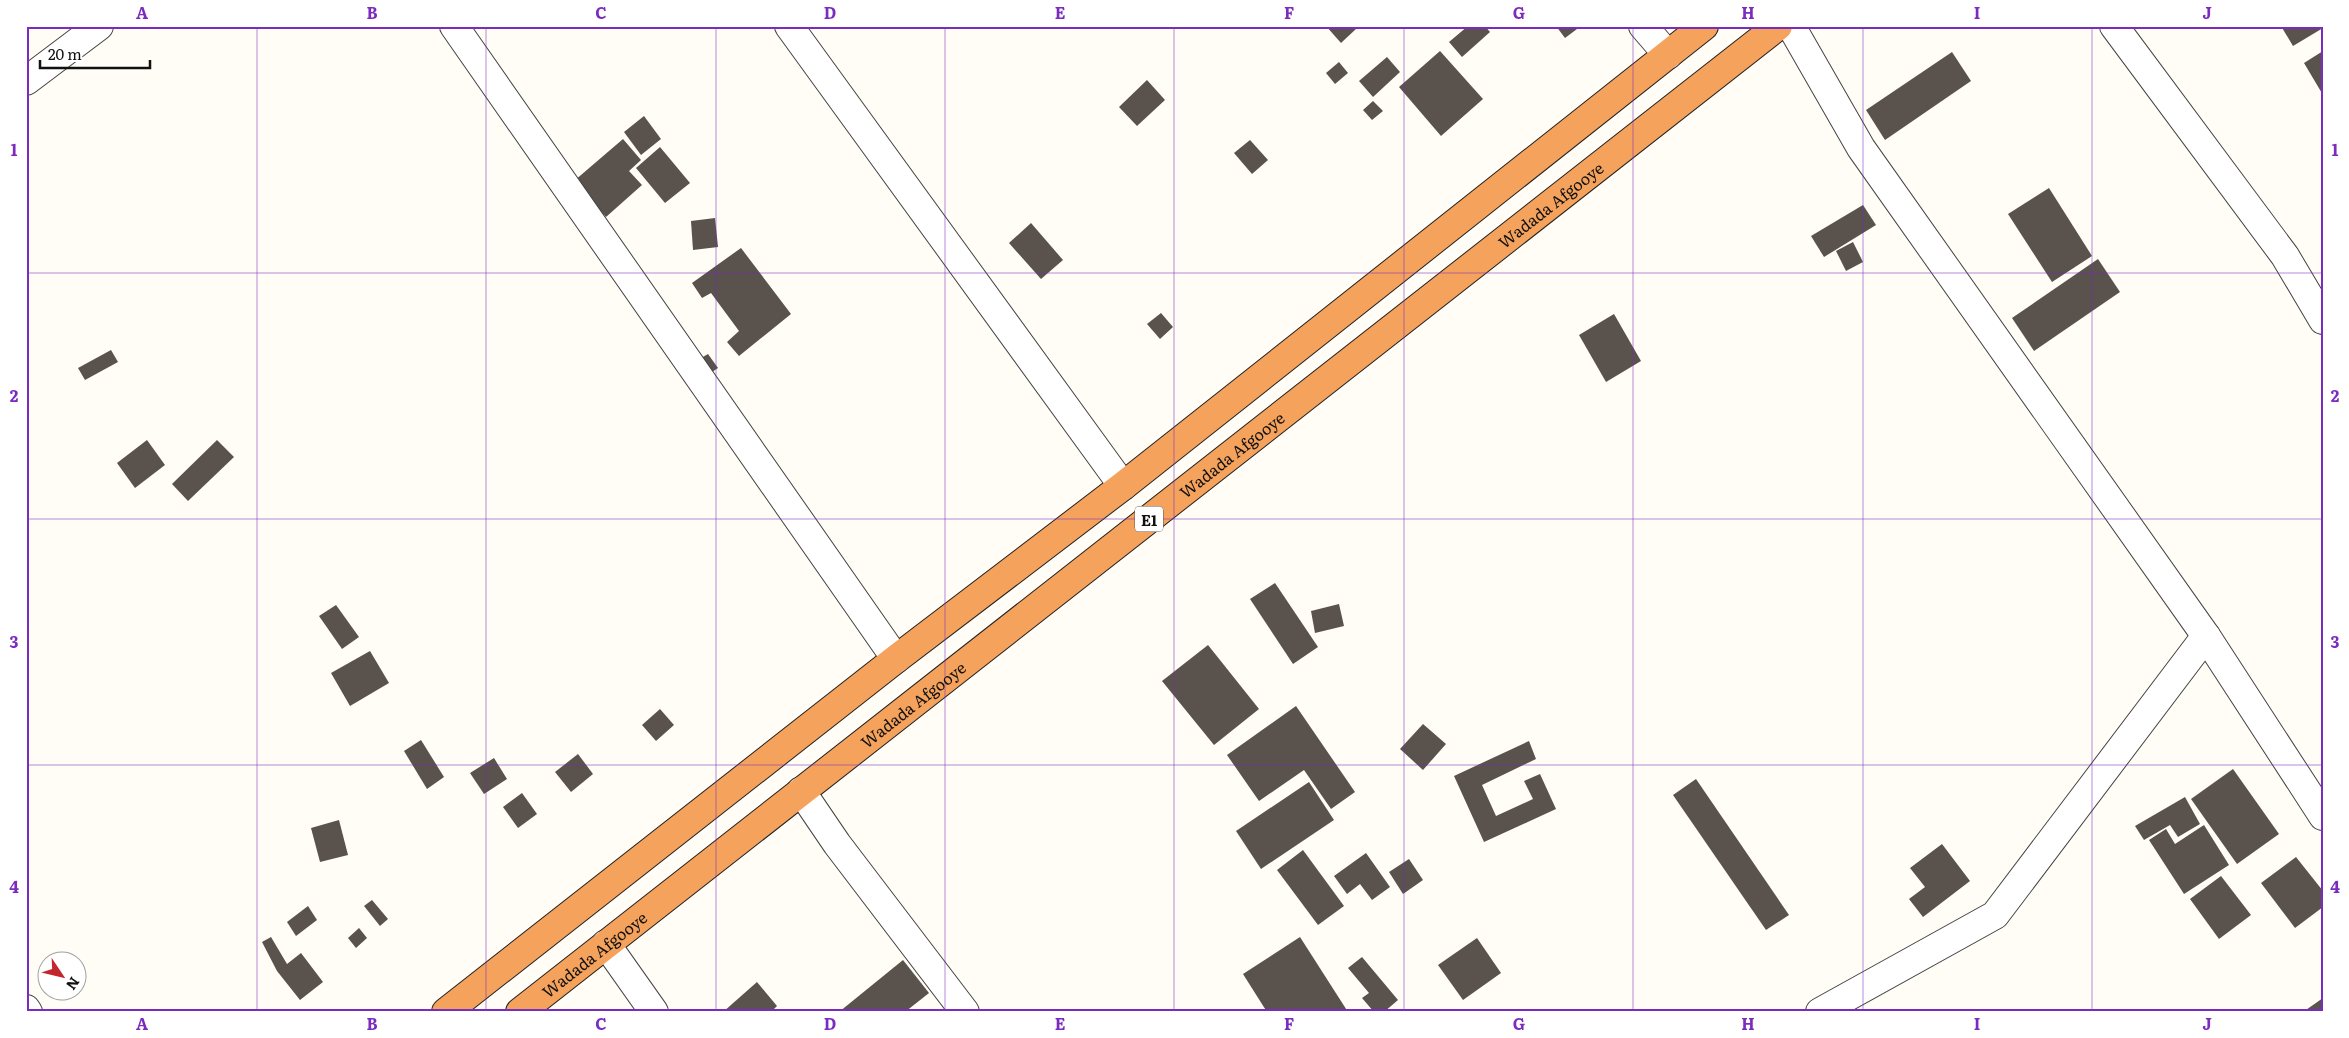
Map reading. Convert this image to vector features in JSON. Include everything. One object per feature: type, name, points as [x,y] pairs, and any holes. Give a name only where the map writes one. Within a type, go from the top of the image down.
[{"type":"highway","name":"E1","points":[[446,1012],[896,659],[1123,486],[1704,26]]},
{"type":"highway","name":"Wadada Afgooye","points":[[520,1012],[1778,26]]},
{"type":"street","points":[[26,81],[99,26]]},
{"type":"street","points":[[454,26],[896,659]]},
{"type":"street","points":[[789,26],[1123,486]]},
{"type":"street","points":[[1643,26],[1668,55]]},
{"type":"street","points":[[1791,26],[1861,148],[2206,636],[2323,816]]},
{"type":"street","points":[[2114,26],[2285,256],[2323,320]]},
{"type":"street","points":[[1820,1012],[1995,915],[2206,636]]},
{"type":"street","points":[[801,792],[837,844],[965,1012]]},
{"type":"street","points":[[606,944],[654,1012]]},
{"type":"building","points":[[1326,26],[1356,26],[1357,28],[1341,43]]},
{"type":"building","points":[[1468,26],[1485,26],[1490,32],[1462,57],[1449,42]]},
{"type":"building","points":[[1556,26],[1581,26],[1565,38]]},
{"type":"building","points":[[2281,26],[2323,26],[2323,28],[2293,46]]},
{"type":"building","points":[[1440,51],[1483,99],[1441,136],[1399,87]]},
{"type":"building","points":[[2323,51],[2323,95],[2304,63]]},
{"type":"building","points":[[1952,52],[1971,81],[1885,140],[1866,110]]},
{"type":"building","points":[[1387,57],[1400,72],[1373,97],[1359,81]]},
{"type":"building","points":[[1339,62],[1348,73],[1335,84],[1326,73]]},
{"type":"building","points":[[1147,80],[1165,100],[1137,126],[1119,107]]},
{"type":"building","points":[[1373,101],[1383,111],[1372,120],[1363,110]]},
{"type":"building","points":[[644,116],[661,139],[641,155],[624,132]]},
{"type":"building","points":[[623,139],[641,160],[629,171],[642,185],[606,217],[574,181]]},
{"type":"building","points":[[1250,140],[1268,160],[1252,174],[1234,153]]},
{"type":"building","points":[[660,147],[690,183],[665,203],[636,168]]},
{"type":"building","points":[[2049,188],[2092,256],[2052,282],[2008,214]]},
{"type":"building","points":[[1863,205],[1876,225],[1824,257],[1811,236]]},
{"type":"building","points":[[715,218],[718,247],[693,250],[691,221]]},
{"type":"building","points":[[1031,223],[1063,260],[1041,279],[1009,243]]},
{"type":"building","points":[[1853,242],[1863,262],[1846,271],[1836,251]]},
{"type":"building","points":[[741,248],[791,314],[739,356],[727,342],[739,331],[711,293],[702,298],[692,283]]},
{"type":"building","points":[[2098,259],[2120,292],[2034,351],[2012,318]]},
{"type":"building","points":[[1161,313],[1173,327],[1160,339],[1147,324]]},
{"type":"building","points":[[1614,314],[1641,361],[1606,382],[1579,335]]},
{"type":"building","points":[[111,350],[118,362],[85,380],[78,368]]},
{"type":"building","points":[[708,354],[718,368],[706,376],[696,361]]},
{"type":"building","points":[[147,440],[165,465],[135,488],[117,463]]},
{"type":"building","points":[[217,440],[234,457],[188,501],[172,484]]},
{"type":"building","points":[[1275,583],[1318,647],[1293,664],[1250,599]]},
{"type":"building","points":[[1339,604],[1344,626],[1315,633],[1311,611]]},
{"type":"building","points":[[336,605],[359,637],[342,649],[319,616]]},
{"type":"building","points":[[1208,645],[1259,709],[1214,745],[1162,681]]},
{"type":"building","points":[[370,651],[389,683],[350,706],[331,673]]},
{"type":"building","points":[[1296,706],[1355,792],[1331,809],[1304,770],[1259,801],[1227,755]]},
{"type":"building","points":[[660,709],[674,725],[656,741],[642,725]]},
{"type":"building","points":[[1423,724],[1446,744],[1423,770],[1400,749]]},
{"type":"building","points":[[421,740],[444,777],[427,789],[404,751]]},
{"type":"building","points":[[1529,741],[1536,759],[1482,785],[1496,816],[1533,799],[1524,781],[1540,774],[1556,809],[1484,842],[1454,776]]},
{"type":"building","points":[[578,754],[593,774],[571,792],[555,772]]},
{"type":"building","points":[[494,758],[507,779],[484,794],[470,773]]},
{"type":"building","points":[[2233,769],[2279,834],[2237,864],[2191,799]]},
{"type":"building","points":[[1696,779],[1789,915],[1766,930],[1673,795]]},
{"type":"building","points":[[1309,782],[1334,820],[1261,869],[1236,831]]},
{"type":"building","points":[[522,793],[537,814],[518,828],[503,807]]},
{"type":"building","points":[[2185,797],[2200,824],[2178,837],[2170,825],[2144,840],[2135,826]]},
{"type":"building","points":[[339,820],[348,855],[320,862],[311,828]]},
{"type":"building","points":[[2204,825],[2229,865],[2184,894],[2149,840],[2166,829],[2175,844]]},
{"type":"building","points":[[1942,844],[1970,881],[1923,917],[1909,899],[1925,887],[1910,868]]},
{"type":"building","points":[[1303,850],[1344,906],[1318,925],[1277,870]]},
{"type":"building","points":[[1366,853],[1390,887],[1372,900],[1360,884],[1347,894],[1334,876]]},
{"type":"building","points":[[2296,857],[2323,891],[2323,907],[2295,928],[2261,883]]},
{"type":"building","points":[[1409,859],[1423,880],[1403,894],[1389,872]]},
{"type":"building","points":[[2221,876],[2251,915],[2219,939],[2190,899]]},
{"type":"building","points":[[372,900],[388,919],[380,926],[364,906]]},
{"type":"building","points":[[308,906],[317,920],[296,936],[287,922]]},
{"type":"building","points":[[359,928],[367,938],[356,948],[348,938]]},
{"type":"building","points":[[271,937],[287,964],[301,953],[323,982],[300,1000],[277,971],[262,942]]},
{"type":"building","points":[[1300,937],[1348,1012],[1267,1012],[1243,974]]},
{"type":"building","points":[[1477,938],[1501,973],[1463,1000],[1438,965]]},
{"type":"building","points":[[1362,957],[1398,1000],[1384,1012],[1374,1012],[1362,998],[1369,993],[1348,968]]},
{"type":"building","points":[[903,960],[929,993],[905,1012],[839,1012]]},
{"type":"building","points":[[757,982],[777,1006],[771,1012],[723,1012]]},
{"type":"building","points":[[2323,998],[2323,1012],[2303,1012]]}]
